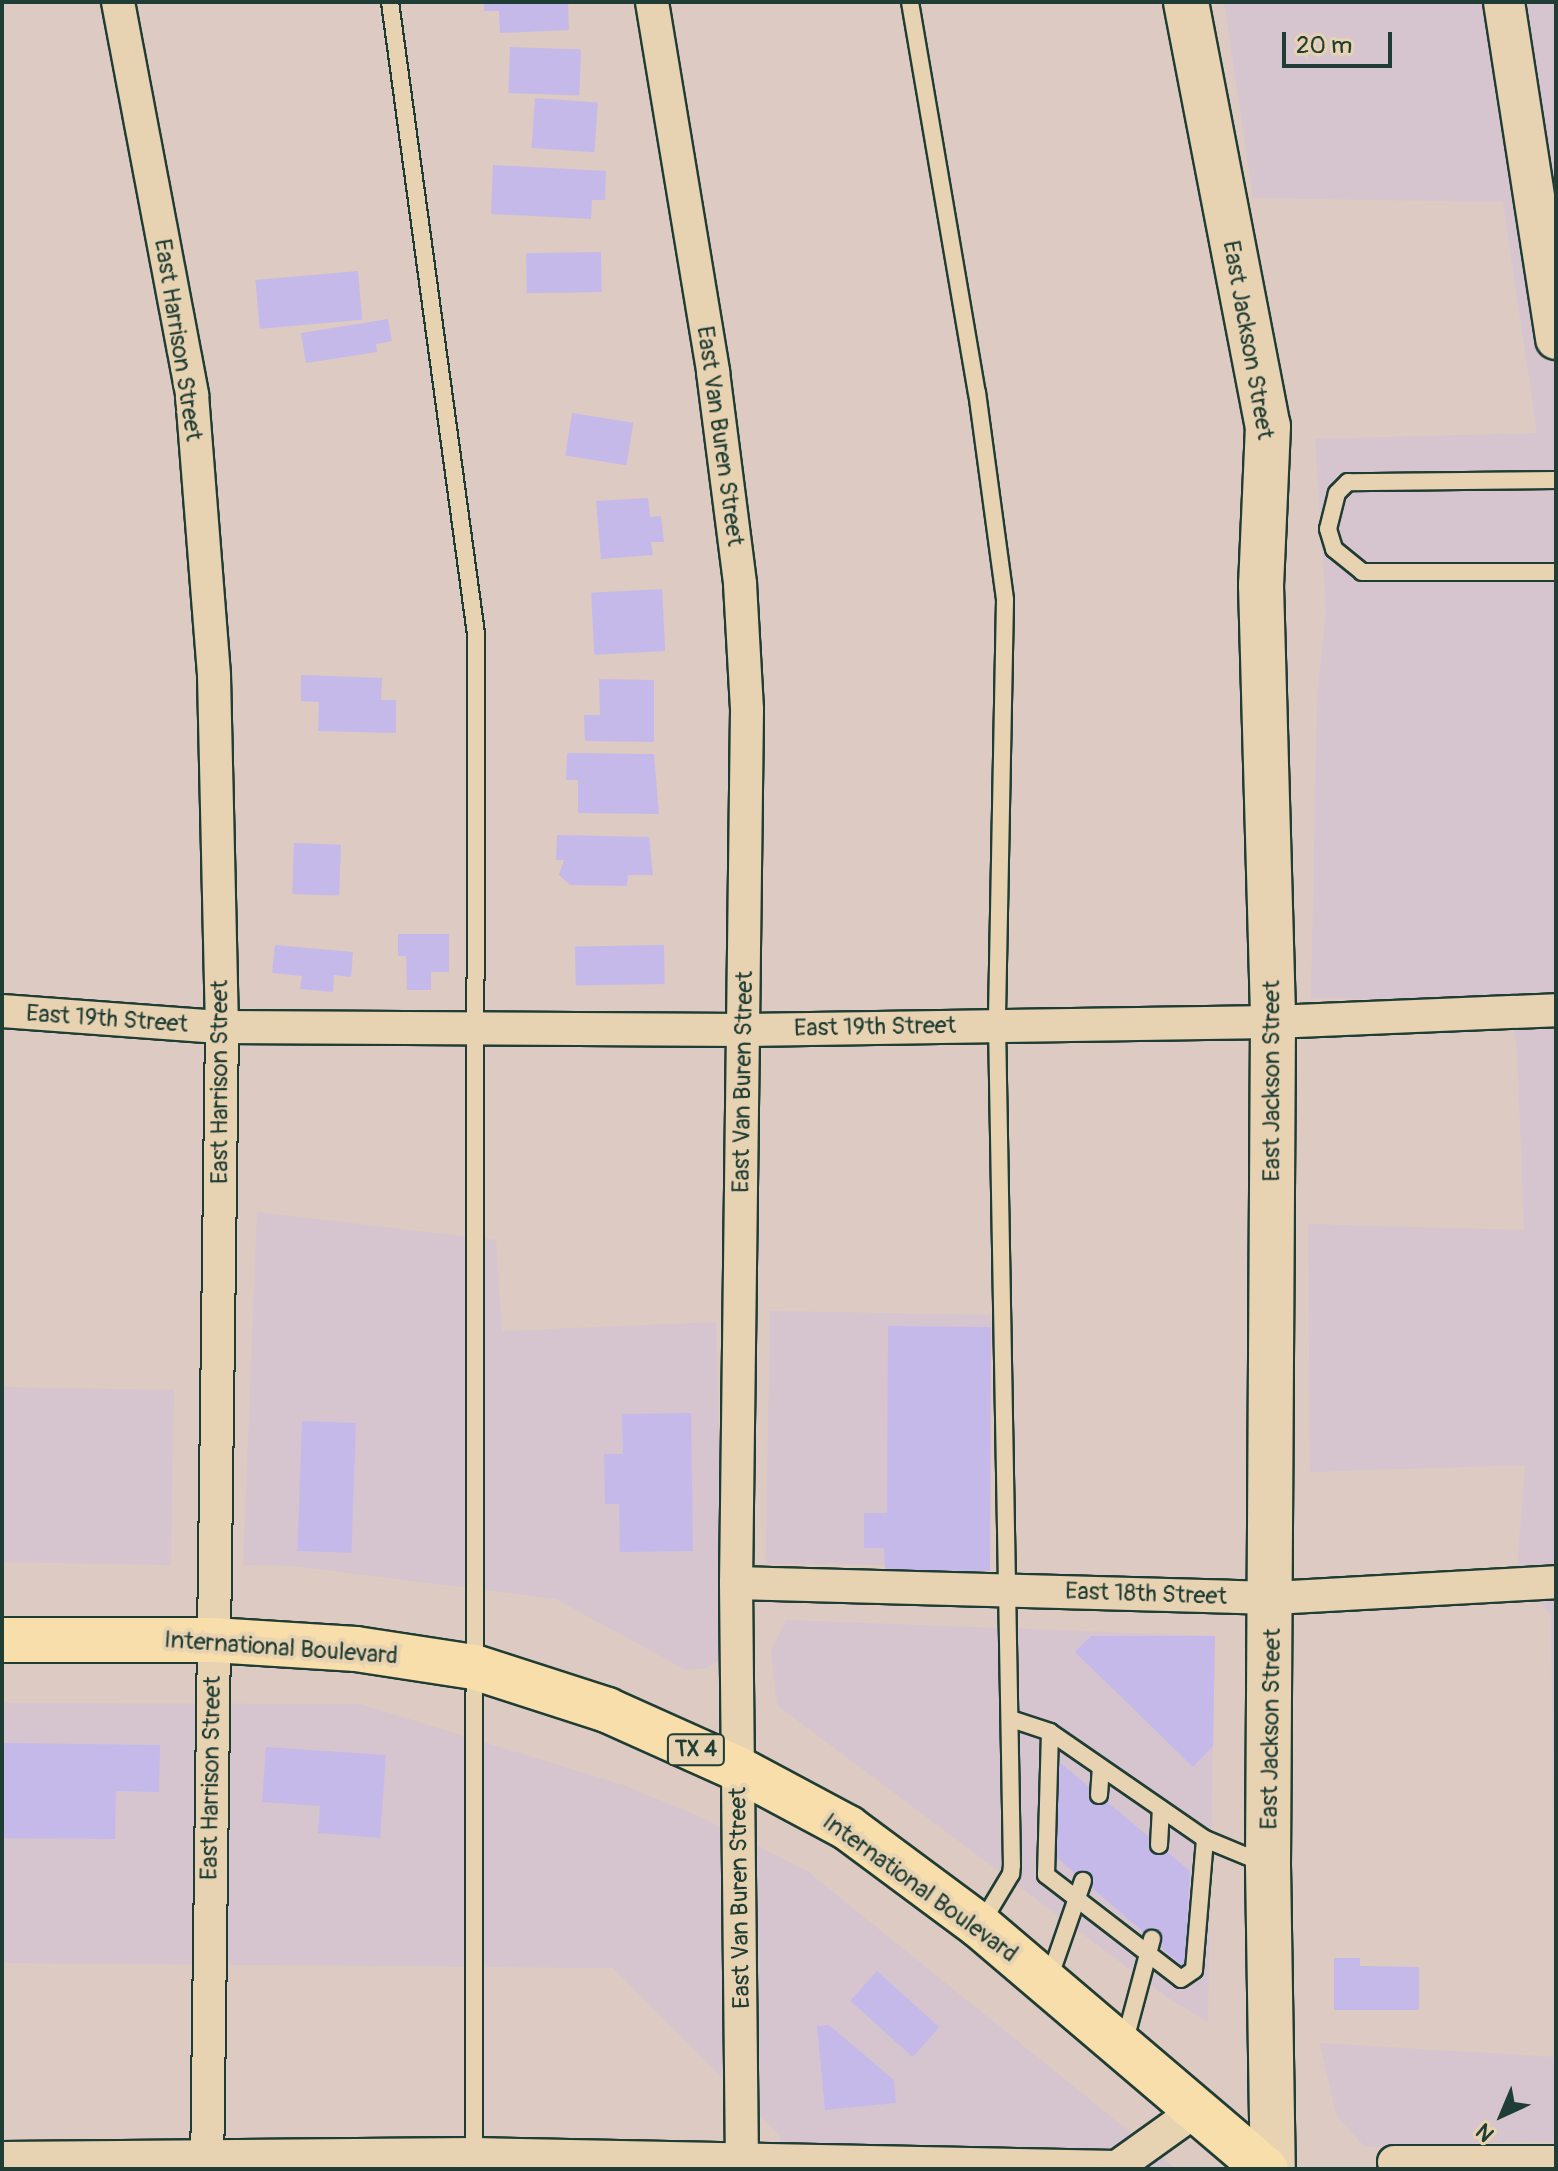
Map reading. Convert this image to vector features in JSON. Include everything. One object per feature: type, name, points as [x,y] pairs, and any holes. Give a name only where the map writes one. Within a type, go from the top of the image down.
[{"type":"main road","name":"East Jackson Street","points":[[1186,2],[1268,426],[1261,585],[1273,1022],[1273,1598],[1268,1865],[1273,2169]]},
{"type":"main road","name":"International Boulevard","points":[[2,1640],[213,1640],[356,1649],[474,1667],[607,1710],[738,1769],[848,1828],[980,1926],[1266,2169]]},
{"type":"street","name":"East Harrison Street","points":[[118,2],[192,395],[214,676],[222,1027],[207,2164]]},
{"type":"street","name":"East Van Buren Street","points":[[652,2],[713,372],[740,584],[747,710],[736,1583],[742,2166]]},
{"type":"street","points":[[1504,2],[1556,339]]},
{"type":"street","name":"East 19th Street","points":[[2,1011],[222,1027],[473,1025],[745,1030],[1273,1022],[1556,1010]]},
{"type":"street","name":"East 18th Street","points":[[736,1583],[1273,1598],[1556,1582]]},
{"type":"street","points":[[2,2158],[207,2164],[474,2162],[1117,2167],[1198,2109]]},
{"type":"street","points":[[1394,2162],[1541,2165]]},
{"type":"lane","points":[[390,2],[476,634],[473,1025],[474,2162]]},
{"type":"lane","points":[[910,2],[977,392],[1005,600],[997,1024],[1011,1719],[1011,1874],[980,1926]]},
{"type":"lane","points":[[1556,480],[1348,482],[1337,493],[1328,529],[1334,549],[1362,572],[1556,572]]},
{"type":"lane","points":[[1011,1719],[1050,1732],[1205,1839],[1268,1865]]},
{"type":"lane","points":[[1050,1732],[1046,1875],[1181,1979],[1194,1970],[1205,1839]]},
{"type":"lane","points":[[1099,1795],[1101,1768]]},
{"type":"lane","points":[[1159,1845],[1161,1809]]},
{"type":"lane","points":[[1047,1984],[1083,1881]]},
{"type":"lane","points":[[1124,2046],[1150,1958],[1152,1939]]},
{"type":"shaded area","points":[[1224,2],[1556,2],[1556,2053],[1551,1616],[1517,1568],[1525,1465],[1310,1472],[1308,1224],[1524,1230],[1517,1049],[1509,1001],[1311,998],[1317,696],[1326,611],[1315,439],[1537,433],[1503,202],[1253,198]]},
{"type":"shaded area","points":[[257,1212],[496,1240],[502,1331],[716,1322],[725,1656],[707,1668],[686,1670],[556,1599],[292,1566],[243,1565]]},
{"type":"shaded area","points":[[770,1311],[991,1315],[987,1567],[766,1563]]},
{"type":"shaded area","points":[[2,1387],[174,1390],[171,1565],[2,1562]]},
{"type":"shaded area","points":[[786,1620],[1215,1636],[1208,2022],[1168,1998],[777,1705],[771,1652]]},
{"type":"shaded area","points":[[2,1703],[360,1704],[623,1785],[701,1817],[807,1871],[1176,2169],[780,2169],[780,2136],[613,1968],[2,1963]]},
{"type":"shaded area","points":[[1320,2043],[1556,2057],[1556,2141],[1365,2147],[1336,2115]]},
{"type":"building","points":[[484,2],[568,2],[569,30],[500,33],[499,11],[484,11]]},
{"type":"building","points":[[510,47],[581,49],[579,95],[508,93]]},
{"type":"building","points":[[535,98],[598,102],[594,152],[532,148]]},
{"type":"building","points":[[493,165],[606,171],[605,200],[592,200],[591,219],[491,214]]},
{"type":"building","points":[[601,252],[602,292],[527,293],[526,253]]},
{"type":"building","points":[[358,271],[362,320],[260,329],[255,280]]},
{"type":"building","points":[[388,319],[392,341],[376,344],[377,352],[306,363],[301,333]]},
{"type":"building","points":[[572,413],[633,423],[627,465],[565,455]]},
{"type":"building","points":[[648,498],[650,517],[661,516],[664,542],[651,542],[653,555],[601,559],[596,501]]},
{"type":"building","points":[[662,589],[665,651],[594,655],[591,593]]},
{"type":"building","points":[[301,675],[382,678],[381,700],[396,700],[396,733],[318,731],[319,702],[301,701]]},
{"type":"building","points":[[599,679],[654,680],[654,742],[585,741],[584,715],[600,715]]},
{"type":"building","points":[[567,753],[654,754],[659,814],[578,813],[578,780],[566,780]]},
{"type":"building","points":[[557,835],[649,837],[653,875],[628,875],[627,886],[570,885],[559,875],[564,860],[556,860]]},
{"type":"building","points":[[294,843],[341,845],[339,896],[292,894]]},
{"type":"building","points":[[398,934],[449,934],[449,972],[431,972],[431,990],[407,990],[406,956],[398,956]]},
{"type":"building","points":[[275,945],[353,952],[351,977],[334,975],[333,992],[300,989],[302,976],[272,973]]},
{"type":"building","points":[[664,945],[665,984],[576,986],[575,947]]},
{"type":"building","points":[[888,1326],[991,1327],[990,1571],[885,1570],[884,1548],[864,1548],[864,1513],[887,1513]]},
{"type":"building","points":[[691,1413],[693,1551],[620,1552],[619,1504],[605,1504],[604,1454],[623,1454],[622,1414]]},
{"type":"building","points":[[302,1421],[356,1423],[351,1553],[297,1551]]},
{"type":"building","points":[[1091,1636],[1215,1636],[1213,1746],[1193,1767],[1075,1652]]},
{"type":"building","points":[[2,1743],[160,1745],[159,1792],[116,1791],[115,1839],[2,1838]]},
{"type":"building","points":[[266,1747],[386,1755],[380,1838],[318,1833],[320,1806],[262,1802]]},
{"type":"building","points":[[1057,1760],[1190,1871],[1185,1968],[1055,1856]]},
{"type":"building","points":[[1334,1958],[1360,1958],[1360,1966],[1419,1967],[1419,2010],[1334,2010]]},
{"type":"building","points":[[877,1971],[939,2027],[913,2057],[850,2001]]},
{"type":"building","points":[[829,2025],[894,2080],[896,2103],[825,2110],[817,2026]]}]
